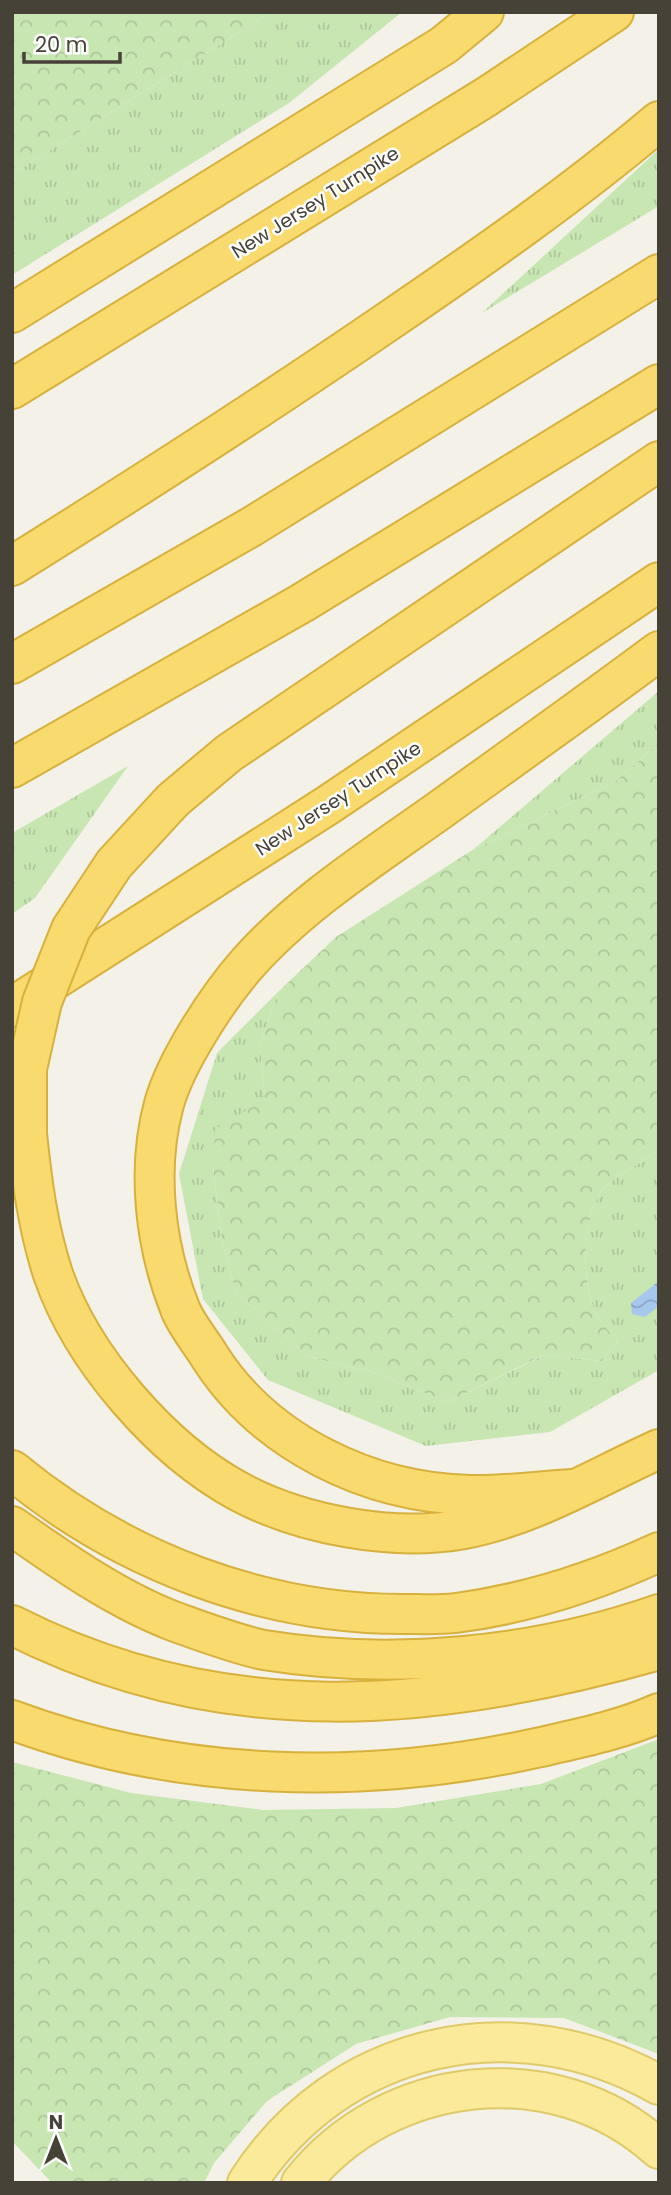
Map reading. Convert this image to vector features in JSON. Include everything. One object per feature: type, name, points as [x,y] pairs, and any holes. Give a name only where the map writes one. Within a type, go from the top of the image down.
[{"type":"highway","points":[[12,313],[444,45],[484,12]]},
{"type":"highway","name":"New Jersey Turnpike","points":[[12,389],[485,97],[614,12]]},
{"type":"highway","points":[[12,566],[224,433],[416,302],[552,208],[659,121]]},
{"type":"highway","points":[[12,664],[251,527],[659,274]]},
{"type":"highway","points":[[12,768],[302,603],[659,384]]},
{"type":"highway","points":[[659,461],[229,753],[173,800],[114,864],[71,929],[42,1002],[30,1056],[27,1134],[35,1210],[54,1276],[85,1340],[126,1396],[177,1447],[238,1491],[305,1519],[388,1533],[462,1529],[523,1514],[659,1449]]},
{"type":"highway","name":"New Jersey Turnpike","points":[[12,1007],[328,806],[659,582]]},
{"type":"highway","points":[[572,1489],[471,1495],[388,1484],[332,1464],[273,1427],[220,1373],[182,1313],[160,1244],[155,1177],[164,1103],[201,1025],[248,963],[307,908],[375,856],[659,651]]},
{"type":"highway","points":[[12,1470],[92,1527],[184,1573],[276,1601],[357,1614],[454,1614],[539,1595],[622,1569],[659,1552]]},
{"type":"highway","points":[[12,1526],[75,1570],[171,1620],[262,1649],[357,1660],[458,1656],[552,1642],[659,1614]]},
{"type":"highway","points":[[12,1625],[63,1650],[137,1675],[224,1695],[310,1702],[395,1700],[481,1691],[568,1676],[659,1650]]},
{"type":"highway","points":[[12,1720],[111,1750],[205,1765],[298,1774],[388,1772],[472,1762],[562,1742],[659,1713]]},
{"type":"main road","points":[[247,2183],[278,2140],[314,2106],[356,2078],[421,2052],[466,2044],[511,2042],[544,2046],[601,2059],[659,2085]]},
{"type":"main road","points":[[301,2183],[325,2155],[378,2117],[413,2101],[471,2088],[528,2088],[570,2099],[611,2115],[659,2149]]},
{"type":"green space","points":[[12,12],[271,12],[12,174]]},
{"type":"green space","points":[[271,12],[402,12],[289,103],[12,275],[12,174]]},
{"type":"green space","points":[[659,149],[659,206],[482,313]]},
{"type":"green space","points":[[659,691],[659,743],[615,782],[474,849]]},
{"type":"green space","points":[[659,743],[659,1147],[606,1186],[592,1213],[586,1250],[588,1288],[592,1304],[600,1320],[618,1342],[602,1361],[543,1355],[448,1402],[371,1372],[307,1356],[236,1292],[222,1241],[213,1167],[215,1129],[265,1099],[260,1044],[278,992],[336,937],[474,849],[615,782]]},
{"type":"green space","points":[[128,766],[35,898],[12,914],[12,833]]},
{"type":"green space","points":[[278,992],[260,1044],[265,1099],[213,1167],[222,1241],[236,1292],[307,1356],[371,1372],[448,1402],[544,1355],[602,1361],[618,1342],[598,1317],[588,1288],[586,1250],[592,1213],[606,1186],[659,1147],[659,1370],[550,1432],[426,1446],[268,1380],[203,1299],[179,1174],[217,1053]]},
{"type":"green space","points":[[659,1739],[659,2054],[564,2018],[450,2017],[356,2044],[267,2101],[214,2163],[204,2183],[52,2183],[12,2141],[12,1762],[131,1793],[263,1810],[396,1808],[541,1784]]},
{"type":"water","points":[[659,1281],[659,1306],[645,1317],[632,1314],[631,1303]]}]
